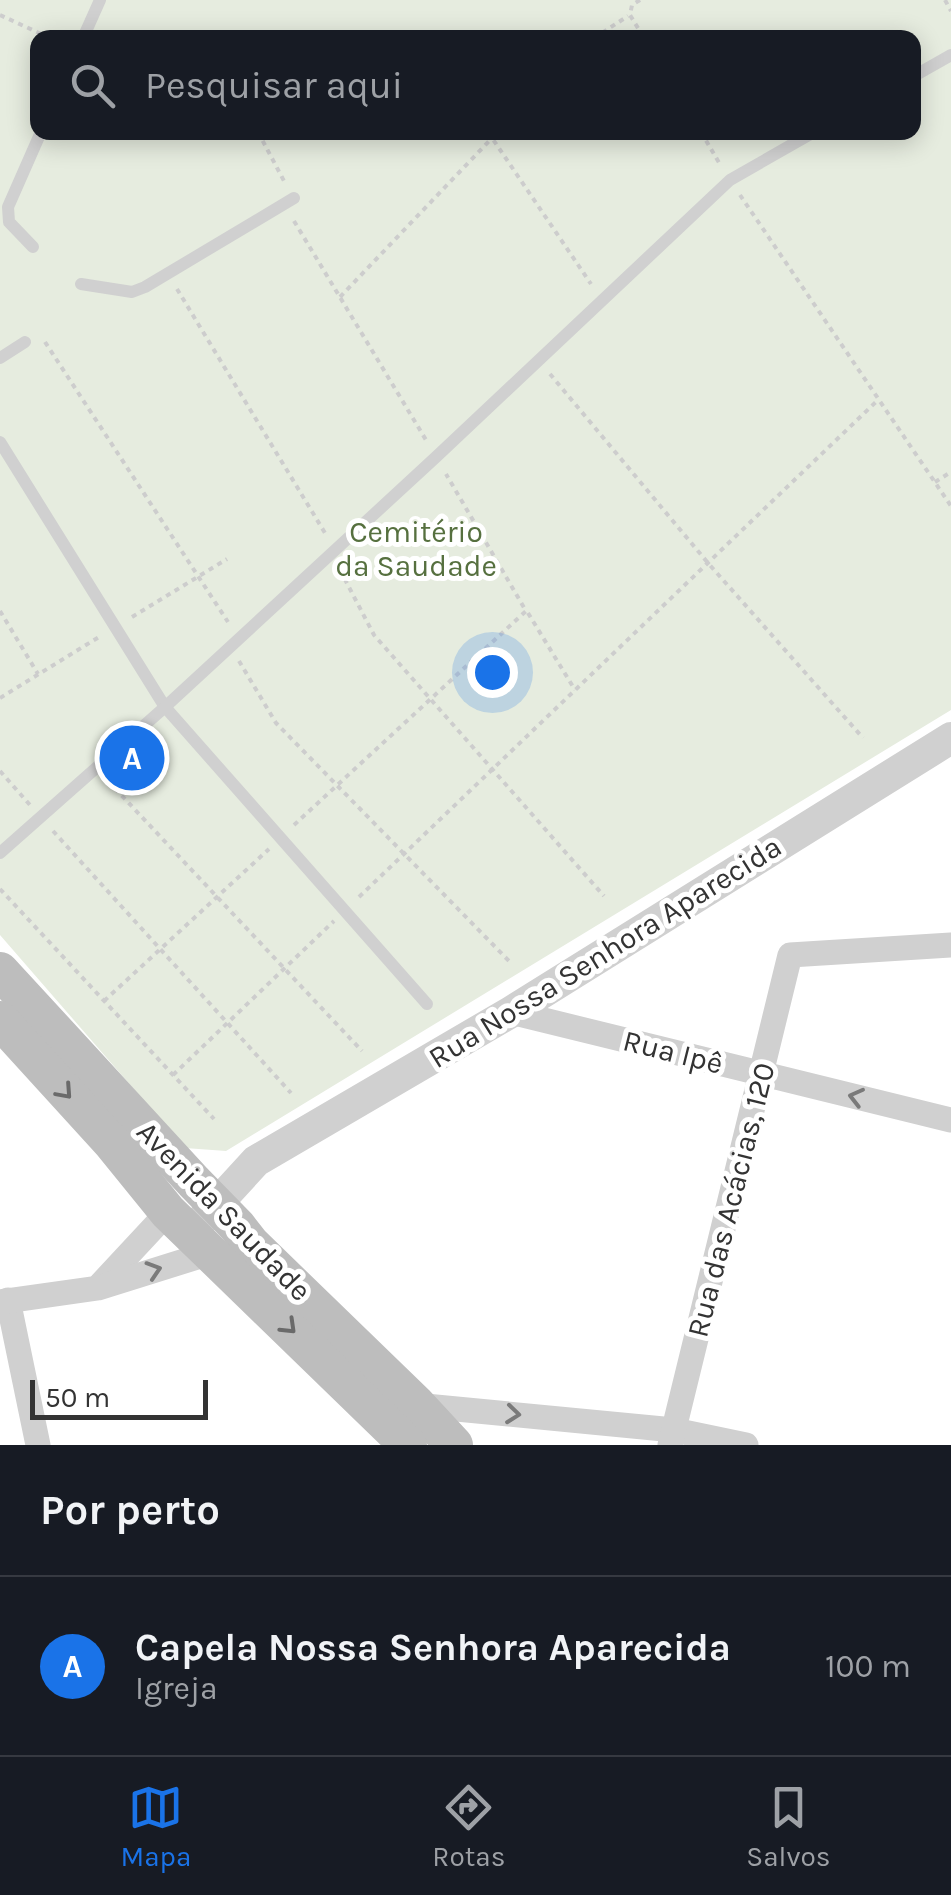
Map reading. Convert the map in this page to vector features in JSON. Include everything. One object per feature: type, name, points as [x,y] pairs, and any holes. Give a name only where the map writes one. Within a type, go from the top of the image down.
[{"type":"main road","name":"Avenida Saudade","points":[[0,971],[251,1244],[404,1431]]},
{"type":"main road","name":"Avenida Saudade","points":[[0,1020],[189,1233],[404,1431],[454,1445]]},
{"type":"street","name":"Rua Nossa Senhora Aparecida","points":[[189,1233],[205,1194],[511,1012],[951,738]]},
{"type":"street","name":"Rua das Acácias, 120","points":[[672,1438],[790,955],[951,946]]},
{"type":"street","name":"Rua Ipê","points":[[511,1012],[951,1120]]},
{"type":"street","points":[[38,1445],[4,1301],[98,1288],[189,1233]]},
{"type":"street","points":[[98,1288],[189,1233]]},
{"type":"street","points":[[404,1431],[672,1438],[746,1445]]},
{"type":"lane","points":[[87,30],[100,0]]},
{"type":"lane","points":[[921,72],[951,55]]},
{"type":"lane","points":[[33,247],[8,222],[8,206],[37,140]]},
{"type":"lane","points":[[0,853],[165,707],[730,180],[800,140]]},
{"type":"lane","points":[[81,284],[132,292],[145,287],[294,198]]},
{"type":"lane","points":[[0,358],[25,342]]},
{"type":"lane","points":[[0,442],[165,707],[428,1004]]},
{"type":"path","points":[[639,30],[630,15],[632,5],[640,0]]},
{"type":"path","points":[[945,0],[951,10]]},
{"type":"path","points":[[0,15],[33,30]]},
{"type":"path","points":[[607,30],[630,15]]},
{"type":"path","points":[[262,140],[294,198],[289,214],[575,690]]},
{"type":"path","points":[[340,297],[485,140]]},
{"type":"path","points":[[493,140],[602,301]]},
{"type":"path","points":[[706,140],[951,506]]},
{"type":"path","points":[[167,273],[333,552],[374,635],[604,896]]},
{"type":"path","points":[[46,342],[234,643],[276,723],[509,962]]},
{"type":"path","points":[[539,360],[708,563],[862,738]]},
{"type":"path","points":[[173,1076],[879,399]]},
{"type":"path","points":[[935,482],[951,472]]},
{"type":"path","points":[[0,611],[38,674]]},
{"type":"path","points":[[104,1001],[526,611]]},
{"type":"path","points":[[96,768],[362,1051]]},
{"type":"path","points":[[0,771],[291,1093]]},
{"type":"path","points":[[0,889],[214,1119]]},
{"type":"green space","name":"Cemitério da Saudade","points":[[0,0],[951,0],[951,710],[226,1151],[185,1148],[0,935]]},
{"type":"place","name":"Capela Nossa Senhora Aparecida","points":[[132,758]]}]
